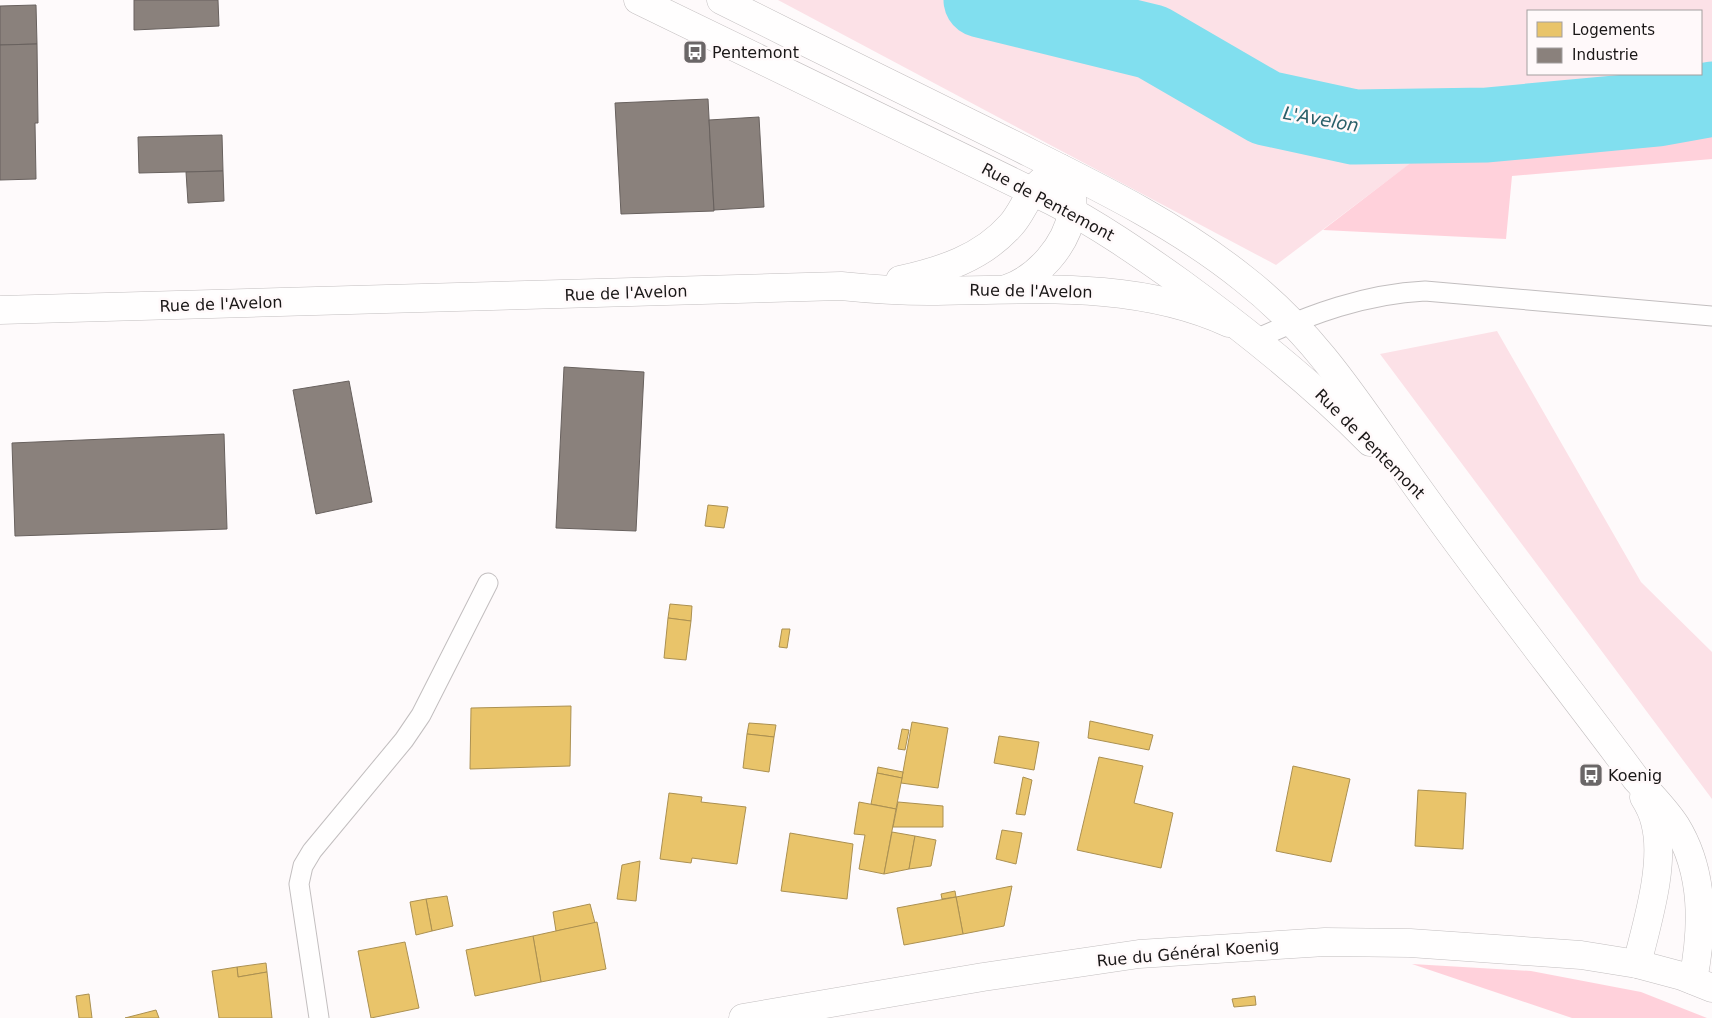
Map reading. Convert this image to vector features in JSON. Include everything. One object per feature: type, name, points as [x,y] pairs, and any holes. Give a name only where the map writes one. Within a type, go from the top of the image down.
[{"type":"street","name":"Rue de Pentemont","points":[[638,0],[1072,212],[1148,258],[1251,335],[1338,410],[1428,502]]},
{"type":"street","name":"Rue de Pentemont","points":[[721,0],[1114,196],[1193,242],[1245,279],[1293,322],[1339,375],[1428,502],[1636,779],[1658,802],[1677,828],[1694,868],[1701,920],[1699,950],[1706,982],[1637,964],[1655,882],[1658,848],[1656,823],[1636,779]]},
{"type":"street","points":[[841,286],[873,285],[896,281],[937,271],[968,258],[1003,233],[1038,185],[1060,168],[1068,185],[1072,212],[1063,237],[1046,262],[1034,274],[1003,290]]},
{"type":"street","name":"Rue de l'Avelon","points":[[0,310],[841,286],[926,291],[1097,291],[1142,297],[1186,307],[1251,335]]},
{"type":"street","name":"Rue du Général Koenig","points":[[743,1018],[984,977],[1139,954],[1316,943],[1410,943],[1523,950],[1581,955],[1637,964]]},
{"type":"lane","points":[[1251,335],[1346,303],[1400,292],[1426,291],[1712,316]]},
{"type":"lane","points":[[319,1018],[301,904],[299,884],[303,866],[312,852],[404,740],[421,716],[488,582]]},
{"type":"shaded area","points":[[778,0],[1712,0],[1712,94],[1473,116],[1276,265]]},
{"type":"shaded area","points":[[1712,94],[1712,159],[1512,176],[1506,239],[1323,230],[1473,115]]},
{"type":"shaded area","points":[[1497,331],[1641,582],[1712,652],[1712,799],[1380,354]]},
{"type":"shaded area","points":[[1412,964],[1531,971],[1641,992],[1707,1018],[1572,1018]]},
{"type":"building: Logements","points":[[708,505],[728,507],[724,528],[705,526]]},
{"type":"building: Logements","points":[[670,604],[692,606],[691,621],[668,618]]},
{"type":"building: Logements","points":[[668,618],[691,621],[686,660],[664,658]]},
{"type":"building: Logements","points":[[782,629],[790,629],[787,648],[779,647]]},
{"type":"building: Logements","points":[[571,706],[570,766],[470,769],[471,708]]},
{"type":"building: Logements","points":[[1090,721],[1153,735],[1149,750],[1088,738]]},
{"type":"building: Logements","points":[[912,722],[948,728],[938,788],[901,783]]},
{"type":"building: Logements","points":[[749,723],[776,725],[774,737],[747,734]]},
{"type":"building: Logements","points":[[902,729],[909,730],[905,750],[898,749]]},
{"type":"building: Logements","points":[[747,734],[774,737],[769,772],[743,768]]},
{"type":"building: Logements","points":[[999,736],[1039,742],[1034,770],[994,763]]},
{"type":"building: Logements","points":[[1099,757],[1143,766],[1134,803],[1173,813],[1161,868],[1077,850]]},
{"type":"building: Logements","points":[[1293,766],[1350,779],[1331,862],[1276,851]]},
{"type":"building: Logements","points":[[878,767],[903,772],[902,778],[877,773]]},
{"type":"building: Logements","points":[[877,773],[902,778],[896,809],[871,804]]},
{"type":"building: Logements","points":[[1023,777],[1032,780],[1025,815],[1016,814]]},
{"type":"building: Logements","points":[[1418,790],[1466,793],[1463,849],[1415,846]]},
{"type":"building: Logements","points":[[669,793],[702,797],[701,802],[746,807],[737,864],[692,858],[691,863],[660,859]]},
{"type":"building: Logements","points":[[859,802],[896,809],[884,874],[859,869],[865,835],[854,834]]},
{"type":"building: Logements","points":[[898,802],[943,806],[943,827],[893,827]]},
{"type":"building: Logements","points":[[1002,830],[1022,833],[1016,864],[996,859]]},
{"type":"building: Logements","points":[[892,832],[915,836],[909,869],[884,874]]},
{"type":"building: Logements","points":[[790,833],[853,844],[847,899],[781,891]]},
{"type":"building: Logements","points":[[915,836],[936,840],[931,866],[909,869]]},
{"type":"building: Logements","points":[[640,861],[636,901],[617,899],[622,865]]},
{"type":"building: Logements","points":[[1012,886],[1004,926],[963,934],[956,897]]},
{"type":"building: Logements","points":[[955,891],[956,897],[942,899],[941,894]]},
{"type":"building: Logements","points":[[447,896],[453,926],[432,931],[426,899]]},
{"type":"building: Logements","points":[[956,897],[963,934],[904,945],[897,908]]},
{"type":"building: Logements","points":[[426,899],[432,931],[416,935],[410,902]]},
{"type":"building: Logements","points":[[590,904],[595,923],[556,931],[553,912]]},
{"type":"building: Logements","points":[[597,922],[606,969],[541,982],[533,936]]},
{"type":"building: Logements","points":[[533,936],[541,982],[475,996],[466,950]]},
{"type":"building: Logements","points":[[405,942],[419,1008],[371,1018],[358,951]]},
{"type":"building: Logements","points":[[266,963],[267,972],[238,977],[237,967]]},
{"type":"building: Logements","points":[[237,967],[238,977],[267,972],[272,1018],[219,1018],[212,971]]},
{"type":"building: Logements","points":[[89,994],[92,1018],[79,1018],[76,996]]},
{"type":"building: Logements","points":[[1255,996],[1256,1005],[1234,1007],[1232,999]]},
{"type":"building: Logements","points":[[156,1010],[159,1018],[125,1018]]},
{"type":"building: Industrie","points":[[134,0],[218,0],[219,26],[134,30]]},
{"type":"building: Industrie","points":[[36,5],[37,44],[0,45],[0,6]]},
{"type":"building: Industrie","points":[[37,44],[38,123],[35,123],[36,179],[0,180],[0,45]]},
{"type":"building: Industrie","points":[[708,99],[714,211],[621,214],[615,103]]},
{"type":"building: Industrie","points":[[759,117],[764,207],[714,210],[709,120]]},
{"type":"building: Industrie","points":[[222,135],[223,171],[139,173],[138,137]]},
{"type":"building: Industrie","points":[[223,171],[224,201],[188,203],[186,172]]},
{"type":"building: Industrie","points":[[564,367],[644,372],[636,531],[556,528]]},
{"type":"building: Industrie","points":[[349,381],[372,502],[316,514],[293,390]]},
{"type":"building: Industrie","points":[[224,434],[227,529],[15,536],[12,443]]},
{"type":"waterway","name":"L'Avelon","points":[[981,0],[1152,42],[1266,108],[1354,127],[1487,125],[1658,109],[1712,99]]},
{"type":"place","name":"Pentemont","points":[[695,52]]},
{"type":"place","name":"Koenig","points":[[1591,775]]}]
